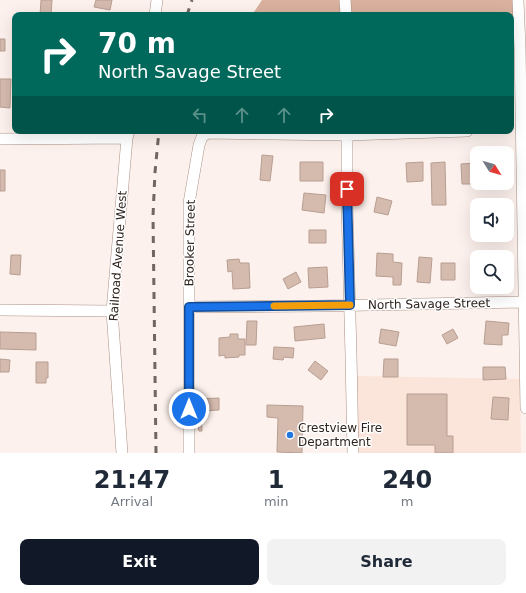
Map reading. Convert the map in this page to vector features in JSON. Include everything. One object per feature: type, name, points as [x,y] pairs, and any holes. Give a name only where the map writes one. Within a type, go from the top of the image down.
[{"type":"street","points":[[155,12],[157,0]]},
{"type":"street","points":[[345,0],[346,12]]},
{"type":"street","points":[[518,0],[526,408]]},
{"type":"street","name":"Brooker Street","points":[[189,453],[189,203],[199,145],[205,134]]},
{"type":"street","points":[[347,134],[352,453]]},
{"type":"street","points":[[0,139],[128,135]]},
{"type":"street","name":"Railroad Avenue West","points":[[122,453],[112,311],[128,135]]},
{"type":"street","name":"North Savage Street","points":[[189,307],[525,302]]},
{"type":"street","points":[[0,310],[112,311]]},
{"type":"shaded area","points":[[262,0],[340,0],[340,12],[254,12]]},
{"type":"shaded area","points":[[351,0],[513,0],[513,12],[351,12]]},
{"type":"shaded area","points":[[357,376],[520,379],[521,453],[358,453]]},
{"type":"building","points":[[41,0],[52,0],[51,12],[40,12]]},
{"type":"building","points":[[96,0],[112,0],[110,10],[94,7]]},
{"type":"building","points":[[0,39],[5,39],[5,51],[0,51]]},
{"type":"building","points":[[0,79],[11,79],[10,108],[0,107]]},
{"type":"building","points":[[262,155],[273,156],[270,181],[260,180]]},
{"type":"building","points":[[300,162],[323,162],[323,181],[300,181]]},
{"type":"building","points":[[423,162],[423,181],[407,182],[406,163]]},
{"type":"building","points":[[445,162],[446,205],[432,205],[431,163]]},
{"type":"building","points":[[470,163],[470,184],[462,184],[461,164]]},
{"type":"building","points":[[0,170],[5,170],[5,191],[0,191]]},
{"type":"building","points":[[304,193],[326,195],[324,213],[302,210]]},
{"type":"building","points":[[377,197],[392,201],[388,215],[374,212]]},
{"type":"building","points":[[309,230],[326,230],[326,243],[309,243]]},
{"type":"building","points":[[377,253],[393,254],[393,262],[402,263],[401,285],[393,285],[393,277],[376,276]]},
{"type":"building","points":[[11,255],[21,255],[20,275],[10,274]]},
{"type":"building","points":[[419,257],[432,258],[430,283],[417,282]]},
{"type":"building","points":[[239,259],[240,263],[249,263],[250,288],[233,289],[232,271],[228,272],[227,260]]},
{"type":"building","points":[[441,263],[455,263],[455,280],[441,280]]},
{"type":"building","points":[[327,267],[328,287],[309,288],[308,268]]},
{"type":"building","points":[[296,272],[301,282],[288,289],[283,279]]},
{"type":"building","points":[[247,321],[257,321],[256,345],[246,345]]},
{"type":"building","points":[[486,321],[509,323],[508,335],[502,335],[502,345],[484,344]]},
{"type":"building","points":[[324,324],[325,338],[295,341],[294,327]]},
{"type":"building","points":[[381,329],[399,332],[396,346],[379,343]]},
{"type":"building","points":[[453,329],[458,338],[447,344],[442,335]]},
{"type":"building","points":[[0,332],[36,333],[36,350],[0,349]]},
{"type":"building","points":[[230,334],[238,334],[238,339],[245,339],[245,355],[225,358],[225,355],[219,356],[219,338],[230,337]]},
{"type":"building","points":[[274,347],[294,348],[293,358],[284,357],[283,360],[273,359]]},
{"type":"building","points":[[0,359],[10,360],[9,372],[0,372]]},
{"type":"building","points":[[384,359],[398,359],[398,377],[383,377]]},
{"type":"building","points":[[315,361],[328,371],[321,380],[308,370]]},
{"type":"building","points":[[36,362],[48,362],[48,378],[46,378],[46,383],[36,383]]},
{"type":"building","points":[[483,367],[505,367],[506,379],[483,380]]},
{"type":"building","points":[[407,394],[447,394],[447,436],[453,436],[453,453],[435,453],[435,445],[407,445]]},
{"type":"building","points":[[493,397],[509,398],[508,420],[491,419]]},
{"type":"building","points":[[219,398],[219,410],[201,411],[202,431],[199,431],[197,426],[195,399]]},
{"type":"building","name":"Crestview Fire Department","points":[[267,405],[303,406],[302,453],[277,452],[278,418],[267,417]]},
{"type":"railway","points":[[188,12],[192,0]]},
{"type":"railway","points":[[156,453],[153,216],[159,134]]},
{"type":"slow traffic","points":[[274,306],[350,305]]},
{"type":"place","name":"Crestview Fire Department","points":[[290,435]]},
{"type":"route","points":[[189,409],[189,307],[350,305],[347,189]]}]
